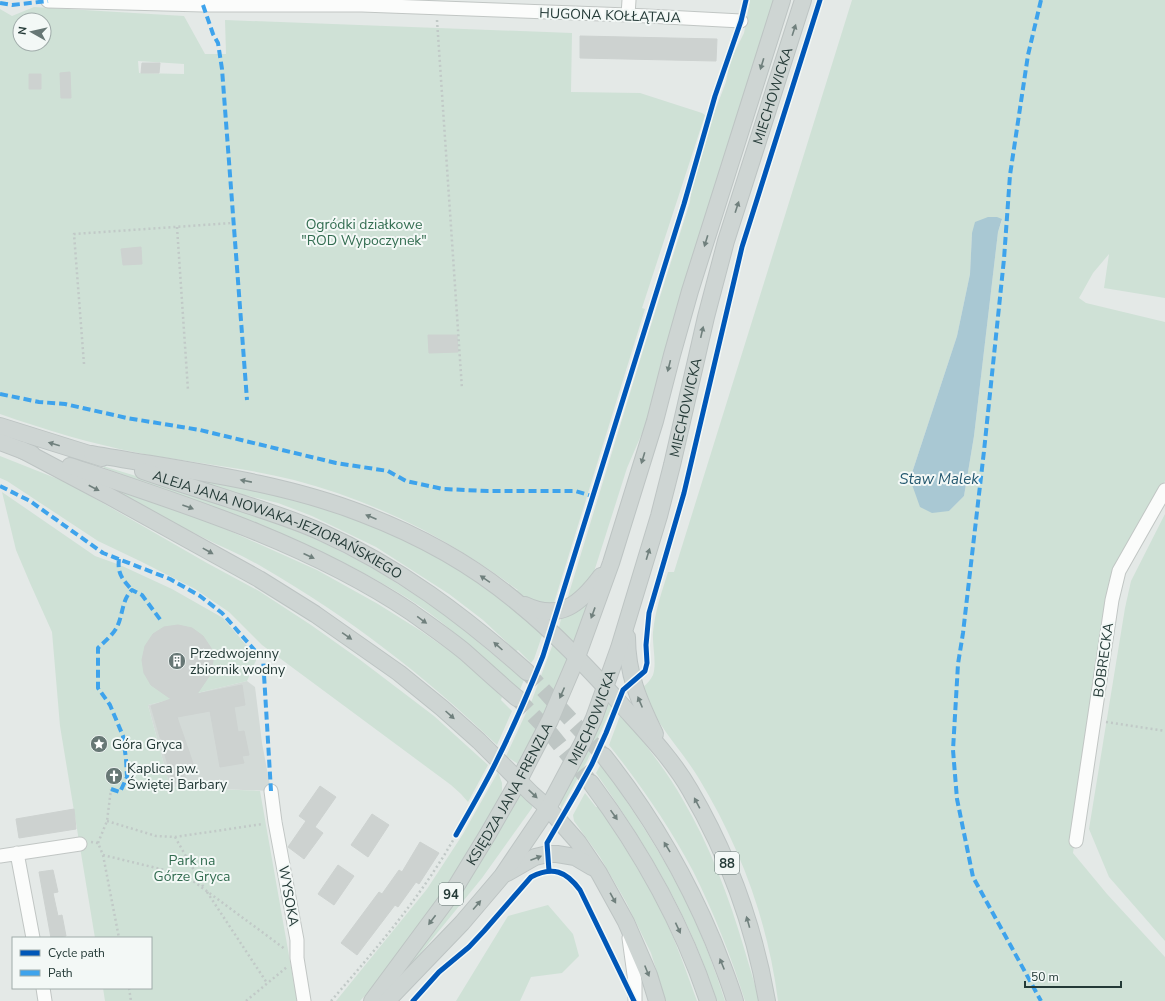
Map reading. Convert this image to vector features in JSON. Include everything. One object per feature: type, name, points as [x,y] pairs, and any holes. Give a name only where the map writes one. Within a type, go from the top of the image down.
[{"type":"main road","name":"MIECHOWICKA","points":[[577,657],[611,564],[655,421],[690,291],[782,0]]},
{"type":"main road","name":"MIECHOWICKA","points":[[548,808],[582,744],[606,688],[619,648],[659,516],[706,317],[726,241],[803,0]]},
{"type":"main road","name":"ALEJA JANA NOWAKA-JEZIORAŃSKIEGO","points":[[0,426],[92,454],[263,510],[320,531],[369,556],[406,578],[447,606],[488,637],[528,672]]},
{"type":"main road","name":"ALEJA JANA NOWAKA-JEZIORAŃSKIEGO","points":[[0,442],[191,507],[275,540],[324,562],[411,612],[464,651],[516,698]]},
{"type":"main road","points":[[22,450],[252,575],[315,614],[399,673],[478,741],[548,808],[578,842],[599,873],[626,922],[649,975],[657,1001]]},
{"type":"main road","points":[[92,454],[248,481],[326,500],[363,514],[424,542],[456,560],[517,601],[533,609],[542,611],[550,612],[565,609],[580,601],[585,597],[611,564]]},
{"type":"main road","points":[[636,591],[627,637],[629,664],[639,701],[662,750]]},
{"type":"main road","points":[[517,601],[577,657]]},
{"type":"main road","name":"KSIĘDZA JANA FRENZLA","points":[[372,1001],[452,893],[519,780],[550,720],[577,657]]},
{"type":"main road","name":"88","points":[[577,657],[662,750],[689,788],[720,847],[745,909],[759,960],[767,1001]]},
{"type":"main road","points":[[604,756],[625,783],[653,825],[684,878],[716,950],[735,1001]]},
{"type":"main road","points":[[591,783],[626,832],[664,898],[691,955],[708,1001]]},
{"type":"main road","name":"94","points":[[389,1000],[462,923],[502,876],[548,808]]},
{"type":"main road","points":[[502,876],[535,857],[548,854],[575,857],[599,873]]},
{"type":"street","points":[[628,15],[629,0]]},
{"type":"street","name":"HUGONA KOŁŁĄTAJA","points":[[47,1],[362,3],[436,8],[741,21]]},
{"type":"street","name":"BOBRECKA","points":[[1076,842],[1112,600],[1119,571],[1165,490]]},
{"type":"street","name":"WYSOKA","points":[[271,791],[275,822],[297,940],[297,958],[304,1001]]},
{"type":"street","points":[[0,856],[86,843]]},
{"type":"street","points":[[17,854],[33,937]]},
{"type":"street","points":[[626,922],[635,982],[635,1001]]},
{"type":"street","points":[[43,989],[46,1001]]},
{"type":"path","points":[[704,136],[715,96],[741,21],[746,0]]},
{"type":"path","points":[[436,8],[462,389]]},
{"type":"path","points":[[84,364],[74,234],[232,223]]},
{"type":"path","points":[[177,227],[188,390]]},
{"type":"path","points":[[1095,720],[1165,731]]},
{"type":"path","points":[[111,789],[107,821],[98,843],[104,856],[119,937]]},
{"type":"path","points":[[107,821],[156,836],[175,837],[275,822]]},
{"type":"path","points":[[331,1001],[362,966],[404,913],[443,859],[456,835]]},
{"type":"path","points":[[175,837],[205,890],[267,983]]},
{"type":"path","points":[[86,843],[98,843]]},
{"type":"path","points":[[104,856],[185,875],[297,958],[246,1001]]},
{"type":"path","points":[[129,989],[131,1001]]},
{"type":"shaded area","points":[[247,681],[255,687],[262,743],[271,791],[170,787],[148,705]]},
{"type":"green space","points":[[750,0],[776,0],[646,424],[627,468],[593,575],[566,603],[690,202],[692,180],[726,82],[730,61],[744,33]]},
{"type":"green space","points":[[852,0],[1165,0],[1165,298],[1104,288],[1109,254],[1093,273],[1079,298],[1086,303],[1165,322],[1165,481],[1114,580],[1073,853],[1107,894],[1165,957],[1165,1001],[778,1001],[767,942],[750,885],[739,857],[713,803],[694,770],[658,721],[643,687],[653,675],[654,670],[653,632],[659,601],[668,572],[674,572]],"holes":[[[1002,220],[998,232],[974,436],[964,496],[949,511],[910,479],[957,336],[970,274],[972,233]]]},
{"type":"green space","name":"Ogródki działkowe \"ROD Wypoczynek\"","points":[[34,7],[184,16],[205,54],[226,54],[225,20],[572,33],[571,92],[640,93],[705,115],[642,308],[645,309],[553,606],[530,603],[516,591],[518,590],[481,564],[406,521],[362,502],[317,486],[236,468],[139,453],[86,441],[0,414],[0,9],[12,16],[12,52],[52,52],[52,12],[22,12]],"holes":[[[138,61],[184,64],[184,74],[139,73]]]},
{"type":"green space","points":[[0,456],[68,483],[207,563],[259,591],[359,659],[434,716],[488,765],[468,802],[451,785],[262,645],[229,612],[195,589],[98,541],[7,481],[0,478]]},
{"type":"green space","points":[[103,466],[179,489],[275,521],[368,565],[442,612],[524,680],[519,692],[470,646],[432,615],[391,588],[364,573],[322,552],[258,524],[207,504],[104,468]]},
{"type":"green space","points":[[204,481],[266,491],[320,505],[399,536],[446,561],[489,589],[543,633],[534,659],[531,663],[483,620],[449,594],[376,547],[312,516],[278,503],[228,491],[204,483]]},
{"type":"green space","points":[[112,485],[210,522],[317,570],[378,604],[421,631],[457,656],[502,697],[501,700],[512,711],[497,745],[442,695],[386,649],[327,607],[256,564],[179,525],[111,488]]},
{"type":"green space","name":"Park na Górze Gryca","points":[[2,492],[95,556],[120,565],[172,589],[223,618],[257,658],[247,681],[148,705],[170,787],[260,791],[297,1001],[105,1001],[103,989],[152,989],[152,937],[95,937],[60,726],[52,632],[16,550]]},
{"type":"green space","points":[[1165,514],[1165,941],[1109,877],[1089,829],[1125,608],[1131,581]]},
{"type":"green space","points":[[589,601],[574,644],[558,631],[562,615]]},
{"type":"green space","points":[[554,641],[568,658],[549,705],[520,763],[518,764],[506,756],[532,700]]},
{"type":"green space","points":[[608,703],[612,703],[613,705],[587,761],[561,809],[560,803],[583,759]]},
{"type":"green space","points":[[621,713],[669,777],[702,835],[732,910],[759,1001],[745,1001],[722,935],[693,871],[675,838],[654,806],[609,745]]},
{"type":"green space","points":[[601,764],[648,834],[689,907],[704,942],[725,1001],[716,1001],[694,940],[665,882],[632,827],[596,773]]},
{"type":"green space","points":[[498,772],[502,783],[502,791],[495,811],[430,912],[372,988],[360,1001],[336,1001],[427,889],[463,834]]},
{"type":"green space","points":[[522,793],[533,804],[532,808],[482,878],[389,992],[388,990]]},
{"type":"green space","points":[[585,793],[596,807],[599,807],[655,899],[676,945],[697,1001],[666,1001],[651,953],[626,902],[600,857],[574,821],[573,815]]},
{"type":"green space","points":[[548,905],[573,934],[579,956],[562,973],[531,977],[520,1001],[456,1001],[508,916]]},
{"type":"water","name":"Staw Malek","points":[[988,217],[997,217],[1002,219],[998,232],[974,436],[964,496],[949,511],[932,513],[920,507],[910,479],[957,336],[970,274],[972,233],[975,222]]},
{"type":"building","points":[[580,36],[717,39],[716,61],[580,58]]},
{"type":"building","points":[[142,63],[160,63],[159,73],[141,73]]},
{"type":"building","points":[[70,72],[71,98],[61,98],[60,73]]},
{"type":"building","points":[[29,74],[41,74],[41,89],[29,89]]},
{"type":"building","points":[[141,247],[142,264],[123,265],[121,249]]},
{"type":"building","points":[[428,335],[457,335],[458,352],[429,353]]},
{"type":"building","points":[[178,625],[192,628],[203,636],[211,648],[213,661],[210,675],[197,694],[242,685],[245,705],[234,707],[238,732],[244,731],[249,755],[242,756],[244,763],[220,767],[210,711],[177,717],[194,766],[184,769],[186,783],[173,783],[151,706],[171,699],[151,685],[144,673],[142,660],[145,646],[153,634],[164,627]]},
{"type":"building","points":[[320,786],[336,797],[315,827],[323,833],[304,859],[288,847],[306,821],[299,816]]},
{"type":"building","points":[[74,809],[76,829],[19,838],[16,819]]},
{"type":"building","points":[[372,814],[389,825],[368,857],[351,845]]},
{"type":"building","points":[[420,842],[439,853],[419,884],[416,882],[398,907],[395,905],[357,955],[341,943],[379,892],[382,894],[399,870],[402,872]]},
{"type":"building","points":[[338,865],[354,876],[334,905],[318,894]]},
{"type":"building","points":[[53,870],[58,892],[53,893],[58,916],[62,915],[66,936],[51,937],[39,872]]},
{"type":"tunnel","points":[[527,672],[604,756]]},
{"type":"tunnel","points":[[517,698],[551,734],[591,783]]},
{"type":"marked path","points":[[1041,0],[1028,55],[1010,175],[1004,259],[984,451],[963,633],[958,664],[953,750],[957,799],[973,877],[1041,1001]]},
{"type":"marked path","points":[[0,3],[12,5],[48,1]]},
{"type":"marked path","points":[[203,5],[213,34],[218,43],[222,69],[247,400]]},
{"type":"marked path","points":[[0,394],[39,402],[65,404],[127,418],[200,430],[336,463],[388,471],[406,481],[443,489],[488,491],[575,491],[592,496]]},
{"type":"marked path","points":[[0,486],[30,501],[103,553],[170,579],[200,596],[222,613],[263,658],[271,791]]},
{"type":"marked path","points":[[119,559],[121,576],[132,590]]},
{"type":"marked path","points":[[111,789],[120,792],[127,777],[126,759],[123,736],[110,705],[98,688],[98,648],[111,636],[115,630],[119,622],[124,602],[132,590],[142,595],[162,622]]},
{"type":"cycle path","points":[[456,835],[488,779],[543,656],[684,204],[715,96],[741,21],[746,0]]},
{"type":"cycle path","points":[[549,871],[547,843],[592,764],[623,690],[645,671],[647,663],[646,645],[649,613],[684,493],[742,247],[820,0]]},
{"type":"cycle path","points":[[413,1001],[439,972],[469,947],[531,877],[552,871],[558,872],[570,878],[580,890],[634,1001]]},
{"type":"place","name":"Przedwojenny zbiornik wodny","points":[[177,661]]},
{"type":"place","name":"Góra Gryca","points":[[99,744]]},
{"type":"place","name":"Kaplica pw. Świętej Barbary","points":[[114,776]]}]
